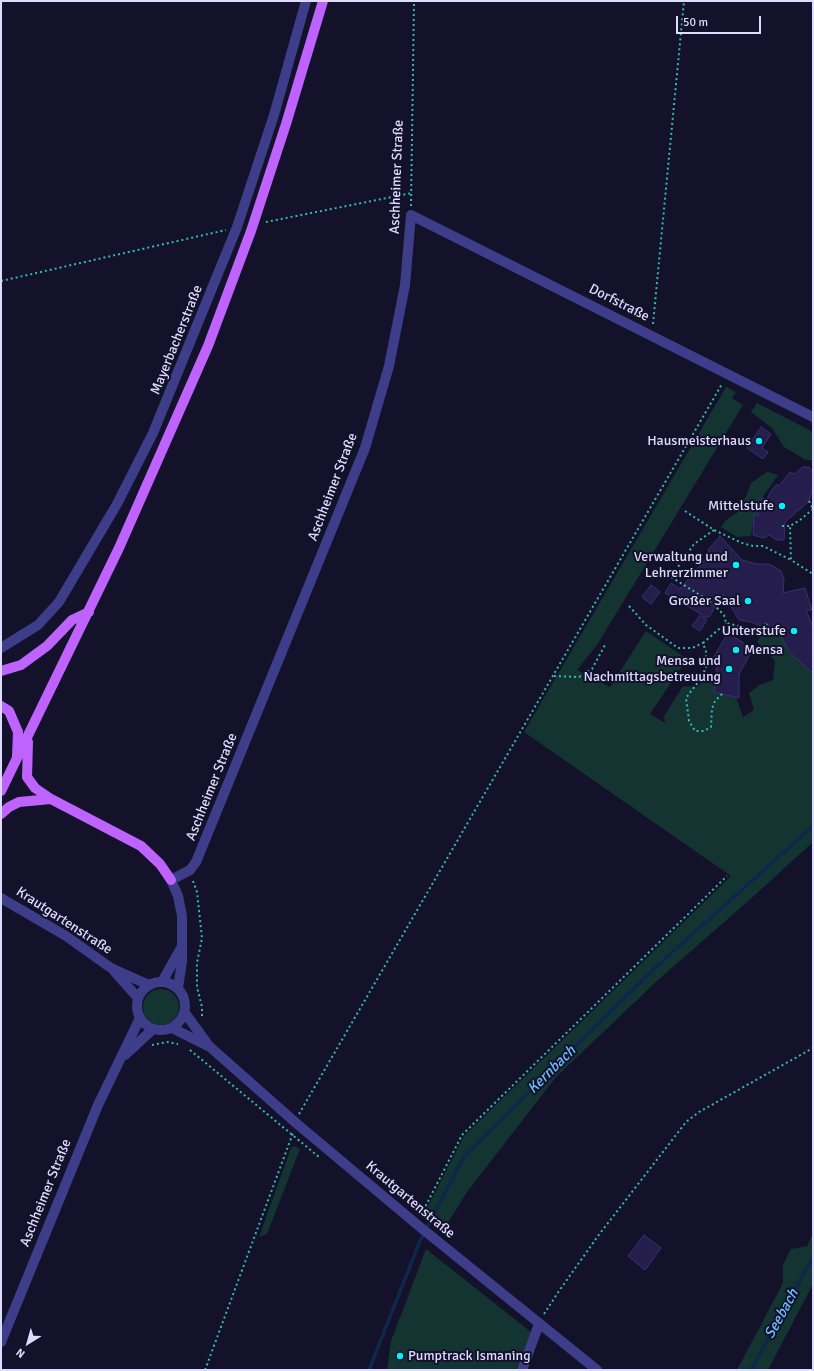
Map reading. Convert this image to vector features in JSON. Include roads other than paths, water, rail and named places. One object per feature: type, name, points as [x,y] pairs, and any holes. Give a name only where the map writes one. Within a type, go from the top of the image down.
[{"type":"main road","points":[[1,791],[89,612],[172,430],[223,309],[251,231],[286,124],[323,1]]},
{"type":"main road","points":[[1,671],[21,665],[47,646],[72,620],[89,612]]},
{"type":"main road","points":[[1,706],[9,711],[18,732],[17,760]]},
{"type":"main road","points":[[28,736],[27,777],[36,788],[51,799],[141,846],[160,864],[171,880]]},
{"type":"main road","points":[[1,814],[8,807],[19,802],[51,799]]},
{"type":"street","name":"Mayerbacherstraße","points":[[1,648],[38,625],[59,602],[117,504],[153,433],[236,227],[274,115],[306,1]]},
{"type":"street","name":"Dorfstraße","points":[[411,214],[813,417]]},
{"type":"street","name":"Aschheimer Straße","points":[[171,880],[190,870],[196,862],[365,448],[390,366],[405,285],[411,214]]},
{"type":"street","points":[[171,880],[178,896],[182,916],[182,960],[178,988]]},
{"type":"street","name":"Krautgartenstraße","points":[[1,898],[66,936],[111,968],[149,985]]},
{"type":"street","points":[[162,982],[181,948]]},
{"type":"street","name":"Krautgartenstraße","points":[[111,968],[138,998]]},
{"type":"street","points":[[162,982],[178,988],[185,999],[185,1013],[178,1024],[172,1028],[159,1031],[153,1029],[140,1018],[138,1012],[138,998],[143,990],[149,985],[162,982]]},
{"type":"street","name":"Krautgartenstraße","points":[[185,1013],[209,1046],[296,1123],[538,1324],[597,1370]]},
{"type":"street","name":"Aschheimer Straße","points":[[1,1342],[98,1105],[140,1018]]},
{"type":"street","name":"Krautgartenstraße","points":[[172,1028],[209,1046]]},
{"type":"street","name":"Aschheimer Straße","points":[[122,1058],[153,1029]]},
{"type":"street","points":[[522,1370],[538,1324]]},
{"type":"waterway","name":"Kernbach","points":[[369,1370],[420,1241],[464,1156],[657,966],[813,826]]},
{"type":"waterway","name":"Seebach","points":[[751,1370],[813,1257]]},
{"type":"place","name":"Hausmeisterhaus","points":[[759,441]]},
{"type":"place","name":"Mittelstufe","points":[[782,506]]},
{"type":"place","name":"Verwaltung und Lehrerzimmer","points":[[736,565]]},
{"type":"place","name":"Großer Saal","points":[[748,601]]},
{"type":"place","name":"Unterstufe","points":[[794,631]]},
{"type":"place","name":"Mensa","points":[[736,650]]},
{"type":"place","name":"Mensa und Nachmittagsbetreuung","points":[[729,669]]},
{"type":"place","name":"Pumptrack Ismaning","points":[[400,1356]]}]
